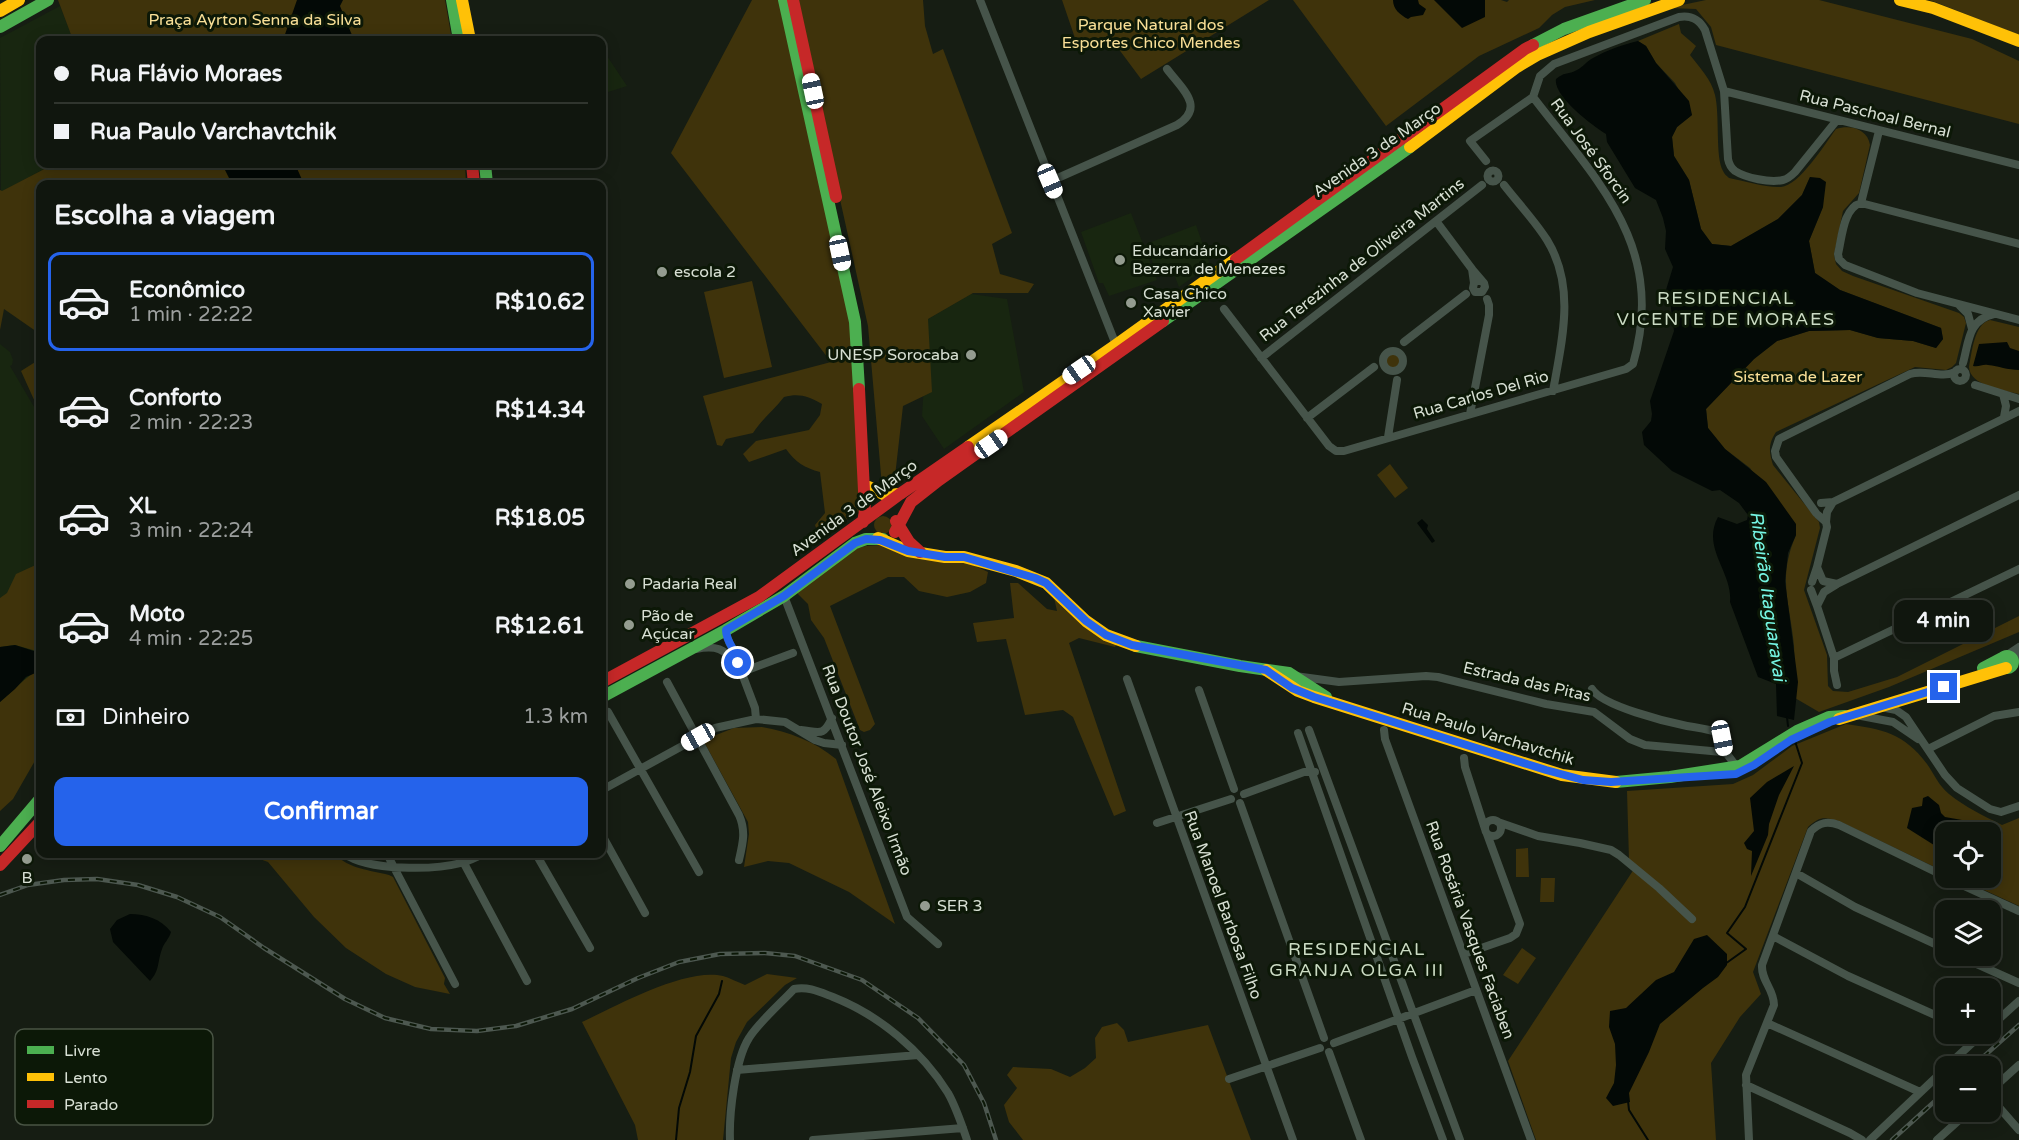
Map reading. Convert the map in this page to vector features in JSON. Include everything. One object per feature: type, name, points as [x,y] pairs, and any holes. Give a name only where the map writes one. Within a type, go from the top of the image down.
[{"type":"main road","points":[[0,11],[19,0]]},
{"type":"main road","points":[[0,27],[48,0]]},
{"type":"main road","points":[[452,0],[458,36]]},
{"type":"main road","points":[[462,0],[469,36]]},
{"type":"main road","points":[[784,0],[855,322],[865,511],[888,520]]},
{"type":"main road","points":[[794,0],[863,319],[869,487],[873,499],[888,520],[920,552]]},
{"type":"main road","name":"Avenida 3 de Março","points":[[888,520],[900,494],[1116,345],[1525,49],[1564,29],[1646,0]]},
{"type":"main road","name":"Avenida 3 de Março","points":[[606,681],[759,597],[814,559],[888,520],[922,493],[1535,56],[1563,42],[1679,0]]},
{"type":"main road","points":[[1900,0],[1933,8],[2019,41]]},
{"type":"main road","points":[[1111,359],[1117,352],[1116,345]]},
{"type":"main road","points":[[869,487],[885,495],[900,494]]},
{"type":"main road","points":[[872,518],[888,520],[891,537],[880,539],[872,533],[870,524],[872,518]]},
{"type":"main road","name":"Avenida 3 de Março","points":[[606,695],[784,596],[855,543],[866,539],[880,539]]},
{"type":"main road","name":"Rua Paulo Varchavtchik","points":[[880,539],[901,549],[945,557],[964,557],[1016,571],[1046,583],[1086,621],[1106,635],[1132,645],[1266,670],[1312,687],[1335,703],[1562,775],[1611,782],[1739,769]]},
{"type":"main road","name":"Rua Paulo Varchavtchik","points":[[1670,777],[1736,774],[1739,769],[1790,735],[1812,724],[1829,717],[1897,706],[2011,660]]},
{"type":"main road","points":[[0,846],[36,804]]},
{"type":"main road","points":[[0,865],[36,826]]},
{"type":"street","points":[[980,0],[1116,345]]},
{"type":"street","points":[[1553,391],[1565,313],[1565,294],[1557,261],[1546,239],[1504,185],[1493,177],[1486,161],[1470,141],[1533,97],[1540,76],[1554,64],[1684,16],[1694,18],[1703,26],[1724,91],[1728,159],[1735,171],[1754,178],[1774,181],[1788,178],[1837,120]]},
{"type":"street","points":[[1050,181],[1186,120],[1191,113],[1188,97],[1167,69]]},
{"type":"street","name":"Rua Paschoal Bernal","points":[[1724,91],[2019,165]]},
{"type":"street","name":"Rua José Sforcin","points":[[1533,97],[1607,194],[1623,221],[1630,239],[1639,270],[1642,310],[1641,330],[1633,364]]},
{"type":"street","points":[[1861,203],[1879,131]]},
{"type":"street","name":"Rua Terezinha de Oliveira Martins","points":[[1261,358],[1493,177]]},
{"type":"street","points":[[2019,244],[1861,203],[1854,205],[1849,212],[1838,254],[1839,259],[1845,265],[1883,281],[1959,305],[2019,320]]},
{"type":"street","points":[[1436,221],[1472,269],[1478,287],[1489,305],[1470,414]]},
{"type":"street","points":[[1224,309],[1307,418],[1374,367],[1388,353],[1478,287]]},
{"type":"street","points":[[1959,305],[1968,314],[1972,329]]},
{"type":"street","points":[[1964,377],[1963,363],[1972,329],[1980,319],[1995,314]]},
{"type":"street","points":[[1388,437],[1404,342]]},
{"type":"street","points":[[1388,353],[1398,352],[1402,363]]},
{"type":"street","points":[[1388,353],[1384,362],[1397,380]]},
{"type":"street","points":[[1374,367],[1397,370],[1402,363]]},
{"type":"street","points":[[1820,513],[1776,457],[1775,451],[1779,439],[1917,372],[1946,375],[1955,372],[1963,363]]},
{"type":"street","name":"Rua Carlos Del Rio","points":[[1307,418],[1329,446],[1336,451],[1344,451],[1553,391],[1626,369],[1633,364]]},
{"type":"street","points":[[1955,372],[1955,378],[1964,377],[1975,385],[2019,399]]},
{"type":"street","points":[[2002,394],[2006,406],[2004,417]]},
{"type":"street","points":[[1820,513],[1833,502],[2019,411]]},
{"type":"street","points":[[1812,586],[1818,595],[2019,495]]},
{"type":"street","points":[[1833,502],[1821,503],[1816,507],[1827,527],[1812,586],[1834,658],[1837,685]]},
{"type":"street","points":[[1817,567],[1826,586],[1817,606]]},
{"type":"street","points":[[1834,658],[2019,569]]},
{"type":"street","points":[[1812,586],[1816,580],[1837,584]]},
{"type":"street","name":"Rua Doutor José Aleixo Irmão","points":[[784,596],[907,917],[938,944]]},
{"type":"street","points":[[726,630],[726,637],[738,656],[738,663],[755,708],[756,719]]},
{"type":"street","points":[[2011,660],[2019,647]]},
{"type":"street","points":[[688,651],[705,648],[723,650],[738,663]]},
{"type":"street","points":[[742,672],[792,653]]},
{"type":"street","name":"Estrada das Pitas","points":[[1312,687],[1339,682],[1432,676],[1546,704],[1594,712],[1630,739],[1645,745],[1725,753]]},
{"type":"street","name":"Rua Manoel Barbosa Filho","points":[[1126,679],[1293,1140]]},
{"type":"street","points":[[666,682],[739,815],[744,828],[744,842],[739,860]]},
{"type":"street","points":[[1592,689],[1604,700],[1638,713],[1719,733],[1725,753],[1739,769]]},
{"type":"street","points":[[1199,690],[1234,789]]},
{"type":"street","points":[[1897,706],[1945,775],[1958,788],[1990,809],[2001,812],[2019,806]]},
{"type":"street","points":[[608,712],[699,872]]},
{"type":"street","points":[[1926,746],[1995,716],[2019,712]]},
{"type":"street","points":[[1849,715],[1893,722],[1926,746]]},
{"type":"street","points":[[800,730],[822,732],[828,728],[832,718]]},
{"type":"street","points":[[606,788],[715,729],[756,719],[785,723],[815,740],[842,745]]},
{"type":"street","points":[[1310,730],[1460,1140]]},
{"type":"street","name":"Rua Rosária Vasques Faciaben","points":[[1384,730],[1384,739],[1531,1140]]},
{"type":"street","points":[[1298,733],[1308,770],[1443,1140]]},
{"type":"street","points":[[1464,758],[1486,832],[1519,917],[1519,929],[1510,938],[1464,954]]},
{"type":"street","points":[[1244,794],[1308,770],[1312,763],[1322,764]]},
{"type":"street","points":[[1231,799],[1230,794],[1234,789]]},
{"type":"street","points":[[1234,789],[1241,789],[1244,794],[1244,799],[1240,803]]},
{"type":"street","points":[[1158,823],[1231,799]]},
{"type":"street","points":[[1231,799],[1240,803]]},
{"type":"street","points":[[1240,803],[1324,1038]]},
{"type":"street","points":[[1480,811],[1487,817],[1517,830],[1611,850],[1659,888],[1692,919]]},
{"type":"street","points":[[1494,849],[1494,841],[1501,826],[1497,821]]},
{"type":"street","points":[[1486,832],[1488,822],[1497,821]]},
{"type":"street","points":[[1749,1140],[1746,1075],[1774,1005],[1774,996],[1762,974],[1762,965],[1811,831],[1816,825],[1831,822],[1935,872]]},
{"type":"street","points":[[1486,832],[1492,836],[1508,829],[1517,830]]},
{"type":"street","points":[[606,842],[645,913]]},
{"type":"street","points":[[353,858],[364,864],[394,866],[448,866],[474,858]]},
{"type":"street","points":[[389,858],[455,984]]},
{"type":"street","points":[[462,858],[527,981]]},
{"type":"street","points":[[538,858],[590,948]]},
{"type":"street","points":[[1796,873],[1855,907],[1935,944]]},
{"type":"street","points":[[1970,888],[2019,911]]},
{"type":"street","points":[[1773,936],[1848,976],[1935,1015]]},
{"type":"street","points":[[1981,966],[2019,983]]},
{"type":"street","points":[[730,1140],[737,1070],[749,1037],[794,990],[803,987],[845,1001],[873,1017],[918,1055],[949,1094],[968,1140]]},
{"type":"street","points":[[1229,1079],[1266,1066],[1333,1048],[1334,1043],[1476,990]]},
{"type":"street","points":[[2001,1017],[2019,1001]]},
{"type":"street","points":[[1767,1023],[1920,1092]]},
{"type":"street","points":[[1324,1038],[1330,1038],[1334,1043]]},
{"type":"street","points":[[1324,1038],[1320,1043],[1361,1140]]},
{"type":"street","points":[[1957,1056],[1969,1044]]},
{"type":"street","points":[[741,1055],[754,1065],[767,1068]]},
{"type":"street","points":[[737,1070],[918,1055]]},
{"type":"street","points":[[2001,1081],[2019,1065]]},
{"type":"street","points":[[1870,1140],[1935,1078]]},
{"type":"street","points":[[1746,1085],[1862,1140]]},
{"type":"street","points":[[2001,1110],[2019,1130]]},
{"type":"street","points":[[1938,1140],[1957,1122]]},
{"type":"street","points":[[813,1140],[963,1128]]},
{"type":"shaded area","points":[[60,6],[71,36],[36,36],[36,168],[46,168],[1,192],[0,38]]},
{"type":"shaded area","points":[[606,54],[627,86],[606,93]]},
{"type":"shaded area","name":"Educandário Bezerra de Menezes","points":[[1131,213],[1157,280],[1109,296],[1103,283],[1099,283],[1081,232]]},
{"type":"shaded area","points":[[1196,225],[1210,265],[1179,287],[1170,264],[1155,269],[1146,244]]},
{"type":"shaded area","name":"UNESP Sorocaba","points":[[971,294],[1007,299],[1024,392],[944,449],[922,416],[928,319]]},
{"type":"shaded area","points":[[0,344],[10,352],[13,360],[10,366],[36,410],[36,736],[0,722]]},
{"type":"green space","name":"Praça Ayrton Senna da Silva","points":[[58,0],[445,0],[451,36],[72,36]]},
{"type":"green space","points":[[752,0],[781,0],[851,323],[862,510],[819,536],[815,525],[825,513],[820,472],[801,464],[786,449],[749,462],[743,454],[756,441],[809,430],[820,415],[822,404],[803,396],[784,397],[753,433],[726,439],[722,446],[717,445],[703,396],[831,362],[671,153]]},
{"type":"green space","points":[[796,0],[923,0],[925,26],[933,54],[943,49],[1012,233],[992,244],[1000,274],[1034,284],[1028,293],[973,293],[928,319],[932,392],[903,406],[894,485],[882,486],[868,326]]},
{"type":"green space","name":"Parque Natural dos Esportes Chico Mendes","points":[[1062,0],[1269,0],[1141,79],[1115,44],[1076,41]]},
{"type":"green space","points":[[1293,0],[1501,0],[1507,2],[1509,0],[1595,0],[1565,7],[1552,15],[1539,28],[1479,56],[1386,126]]},
{"type":"green space","points":[[1706,0],[1819,0],[1972,39],[2019,61],[2019,124],[1716,45],[1711,27],[1696,9],[1668,8]]},
{"type":"green space","points":[[1928,0],[2019,0],[2019,35],[1935,2]]},
{"type":"green space","name":"Sistema de Lazer","points":[[1679,24],[1681,33],[1696,46],[1690,55],[1708,79],[1715,95],[1719,156],[1723,172],[1729,178],[1762,185],[1781,187],[1788,185],[1796,180],[1811,163],[1836,129],[1847,127],[1858,129],[1866,135],[1870,145],[1859,193],[1843,211],[1834,255],[1836,264],[1842,271],[1853,276],[1959,313],[1964,317],[1966,323],[1956,363],[1952,367],[1946,370],[1915,367],[1776,432],[1770,444],[1771,456],[1773,465],[1819,522],[1820,528],[1804,590],[1827,655],[1828,686],[1833,691],[1848,692],[1897,677],[2019,616],[2019,632],[1889,687],[1819,712],[1795,698],[1794,646],[1786,578],[1790,551],[1796,535],[1750,468],[1725,449],[1708,428],[1706,409],[1754,359],[1777,341],[1809,331],[1850,330],[1878,338],[1913,341],[1936,348],[1943,339],[1941,328],[1840,290],[1815,273],[1809,241],[1823,207],[1810,177],[1802,195],[1778,219],[1731,246],[1712,244],[1701,229],[1689,180],[1674,156],[1672,137],[1677,127],[1692,115],[1675,83],[1656,63],[1646,46],[1638,41]]},
{"type":"green space","points":[[46,168],[465,168],[466,180],[36,180],[36,331],[4,309],[0,330],[0,190]]},
{"type":"green space","points":[[752,281],[772,367],[724,378],[704,292]]},
{"type":"green space","points":[[1990,320],[2019,327],[2019,394],[1981,383],[1971,373],[1969,367],[1977,333],[1980,327]]},
{"type":"green space","points":[[1393,353],[1401,361],[1393,369],[1385,361]]},
{"type":"green space","points":[[36,362],[36,404],[21,371]]},
{"type":"green space","points":[[1390,464],[1408,488],[1395,498],[1377,475]]},
{"type":"green space","points":[[883,516],[889,519],[892,525],[889,531],[883,534],[877,531],[874,525],[877,519]]},
{"type":"green space","points":[[880,545],[963,560],[988,572],[986,583],[970,592],[947,597],[919,591],[904,577],[888,577],[830,606],[875,724],[870,730],[864,732],[860,730],[824,638],[811,620],[808,604],[797,593],[854,549]]},
{"type":"green space","points":[[36,565],[36,651],[15,645],[0,647],[0,598],[7,593],[16,574]]},
{"type":"green space","points":[[1010,583],[1018,583],[1047,609],[1057,611],[1053,593],[1118,643],[1115,647],[1079,638],[1069,643],[1126,811],[1114,816],[1073,717],[1063,710],[1025,715],[1006,639],[977,642],[973,623],[1014,618]]},
{"type":"green space","points":[[36,672],[36,759],[13,799],[0,811],[0,702]]},
{"type":"green space","points":[[1846,724],[1891,734],[1910,745],[1927,764],[1945,791],[1996,822],[1935,822],[1935,867],[1839,821],[1826,818],[1816,821],[1808,827],[1753,972],[1761,994],[1740,1017],[1711,1063],[1716,1140],[1536,1140],[1508,1061],[1636,866],[1629,860],[1627,791],[1733,784],[1753,775],[1792,746]]},
{"type":"green space","points":[[762,727],[801,738],[836,759],[895,924],[849,892],[789,863],[768,861],[744,867],[749,834],[748,822],[703,740],[734,728]]},
{"type":"green space","points":[[2019,818],[2019,906],[1980,888],[2001,888],[2001,824]]},
{"type":"green space","points":[[1528,848],[1529,877],[1516,877],[1516,849]]},
{"type":"green space","points":[[257,858],[339,858],[353,866],[393,877],[445,978],[444,984],[450,994],[415,987],[386,974],[346,948],[314,917],[268,862]]},
{"type":"green space","points":[[1541,878],[1555,878],[1554,902],[1540,902]]},
{"type":"green space","points":[[1522,948],[1536,958],[1518,984],[1503,975]]},
{"type":"green space","points":[[767,974],[797,978],[785,985],[747,1022],[736,1042],[731,1058],[723,1140],[638,1140],[635,1125],[582,1022],[651,990],[690,977],[723,976],[745,985]]},
{"type":"green space","points":[[1117,1023],[1124,1030],[1128,1042],[1208,1025],[1251,1140],[1023,1140],[1009,1122],[1004,1105],[1017,1088],[1007,1075],[1013,1067],[1051,1069],[1070,1077],[1096,1058],[1095,1038],[1102,1027]]},
{"type":"water","points":[[297,0],[343,0],[340,6],[352,36],[284,36]]},
{"type":"water","points":[[1393,0],[1418,0],[1419,4],[1426,9],[1423,15],[1408,19],[1402,16],[1394,6]]},
{"type":"water","points":[[1434,0],[1485,0],[1485,17],[1462,28]]},
{"type":"water","points":[[1638,41],[1646,46],[1656,63],[1689,101],[1692,115],[1677,127],[1672,137],[1674,156],[1689,180],[1701,229],[1712,244],[1731,246],[1778,219],[1802,195],[1810,177],[1820,178],[1826,182],[1823,207],[1809,241],[1815,273],[1840,290],[1941,328],[1943,339],[1936,348],[1913,341],[1878,338],[1850,330],[1809,331],[1777,341],[1754,359],[1706,409],[1708,428],[1725,449],[1766,482],[1796,524],[1796,535],[1788,553],[1785,581],[1798,682],[1794,720],[1777,716],[1776,684],[1758,677],[1730,602],[1727,580],[1715,550],[1714,528],[1718,517],[1737,524],[1747,520],[1748,515],[1739,503],[1720,490],[1712,491],[1672,471],[1644,445],[1642,432],[1651,421],[1652,414],[1650,401],[1674,331],[1670,301],[1666,290],[1673,267],[1665,249],[1666,231],[1663,218],[1656,200],[1635,188],[1607,142],[1606,134],[1567,102],[1557,86],[1556,79],[1562,75],[1577,70],[1591,59],[1604,53]]},
{"type":"water","points":[[224,168],[297,168],[302,180],[230,180]]},
{"type":"water","points":[[2007,342],[2010,348],[2019,351],[2019,370],[1986,365],[1973,366],[1979,344]]},
{"type":"water","points":[[1422,519],[1428,525],[1427,529],[1435,541],[1432,543],[1417,523]]},
{"type":"water","points":[[15,645],[36,652],[36,673],[26,677],[0,702],[0,647]]},
{"type":"water","points":[[1794,766],[1779,795],[1769,824],[1768,835],[1751,876],[1752,851],[1747,849],[1744,843],[1754,831],[1750,798],[1767,782]]},
{"type":"water","points":[[1928,796],[1939,805],[1945,817],[1965,822],[1935,822],[1935,846],[1907,828],[1912,808],[1922,806],[1923,798]]},
{"type":"water","points":[[130,914],[153,918],[171,932],[150,981],[113,942],[110,929],[117,920]]},
{"type":"water","points":[[1707,935],[1727,954],[1727,965],[1718,977],[1660,1024],[1629,1093],[1630,1102],[1613,1106],[1606,1098],[1614,1083],[1616,1065],[1615,1044],[1609,1027],[1610,1011],[1626,1008],[1656,980],[1674,972],[1694,939]]},
{"type":"waterway","name":"Ribeirão Itaguaravai","points":[[1787,717],[1788,726]]},
{"type":"waterway","name":"Ribeirão Itaguaravai","points":[[1725,964],[1746,949],[1727,933],[1745,907],[1802,763],[1795,741]]},
{"type":"waterway","points":[[676,1140],[679,1108],[690,1072],[696,1036],[719,994],[722,981]]},
{"type":"waterway","name":"Ribeirão Itaguaravai","points":[[1628,1101],[1629,1110],[1648,1140]]},
{"type":"railway","points":[[0,895],[28,885],[64,880],[97,879],[138,885],[177,897],[220,917],[345,999],[385,1018],[431,1029],[477,1031],[516,1026],[572,1009],[638,978],[679,962],[720,954],[765,953],[795,956],[862,980],[918,1018],[964,1065],[984,1103],[996,1140]]},
{"type":"railway","points":[[1984,1056],[2019,1025]]},
{"type":"railway","points":[[1892,1140],[1935,1101]]},
{"type":"traffic: fast","points":[[0,27],[48,0]]},
{"type":"traffic: fast","points":[[452,0],[458,36]]},
{"type":"traffic: fast","points":[[784,0],[855,322],[859,389]]},
{"type":"traffic: fast","points":[[1533,45],[1564,29],[1645,0]]},
{"type":"traffic: fast","points":[[1163,321],[1410,147]]},
{"type":"traffic: fast","points":[[485,168],[487,180]]},
{"type":"traffic: fast","points":[[606,695],[784,596],[855,543],[866,539],[883,539]]},
{"type":"traffic: fast","points":[[1136,646],[1289,673],[1326,697]]},
{"type":"traffic: fast","points":[[2009,656],[2013,662],[2009,668],[2005,668],[2001,660],[2009,656]]},
{"type":"traffic: fast","points":[[1983,668],[2002,658]]},
{"type":"traffic: fast","points":[[1616,782],[1670,777],[1740,766],[1797,731],[1829,717],[1845,716]]},
{"type":"traffic: fast","points":[[0,846],[36,804]]},
{"type":"traffic: slow","points":[[0,11],[19,0]]},
{"type":"traffic: slow","points":[[462,0],[469,36]]},
{"type":"traffic: slow","points":[[1410,147],[1517,67],[1537,55],[1589,32],[1679,0]]},
{"type":"traffic: slow","points":[[1900,0],[1933,8],[2019,41]]},
{"type":"traffic: slow","points":[[968,447],[1236,259]]},
{"type":"traffic: slow","points":[[869,487],[885,495],[899,494]]},
{"type":"traffic: slow","points":[[878,538],[908,551],[945,557],[964,557],[1016,571],[1046,583],[1086,621],[1106,635],[1136,646]]},
{"type":"traffic: slow","points":[[1839,719],[2006,668]]},
{"type":"traffic: slow","points":[[1266,670],[1298,691],[1314,697],[1562,775],[1616,782]]},
{"type":"traffic: jam","points":[[793,0],[836,197]]},
{"type":"traffic: jam","points":[[1236,259],[1533,45]]},
{"type":"traffic: jam","points":[[472,168],[474,180]]},
{"type":"traffic: jam","points":[[895,532],[911,502],[1163,321]]},
{"type":"traffic: jam","points":[[859,389],[865,511],[863,522]]},
{"type":"traffic: jam","points":[[606,680],[759,597],[968,447]]},
{"type":"traffic: jam","points":[[896,521],[909,542],[920,552]]},
{"type":"traffic: jam","points":[[0,865],[36,826]]},
{"type":"place","name":"Educandário Bezerra de Menezes","points":[[1120,260]]},
{"type":"place","name":"escola 2","points":[[662,272]]},
{"type":"place","name":"Casa Chico Xavier","points":[[1131,303]]},
{"type":"place","name":"UNESP Sorocaba","points":[[971,355]]},
{"type":"place","name":"Padaria Real","points":[[630,584]]},
{"type":"place","name":"Pão de Açúcar","points":[[629,625]]},
{"type":"place","name":"B","points":[[27,859]]},
{"type":"place","name":"SER 3","points":[[925,906]]},
{"type":"district","name":"RESIDENCIAL VICENTE DE MORAES","points":[[1726,308]]},
{"type":"district","name":"RESIDENCIAL GRANJA OLGA III","points":[[1357,959]]},
{"type":"route","points":[[738,663],[738,656],[729,644],[726,630],[784,596],[855,543],[872,539],[908,551],[945,557],[964,557],[1035,578],[1046,583],[1071,608],[1106,635],[1132,645],[1266,670],[1292,688],[1325,701],[1583,780],[1611,782],[1740,773],[1791,740],[1830,722],[1944,687]]}]
